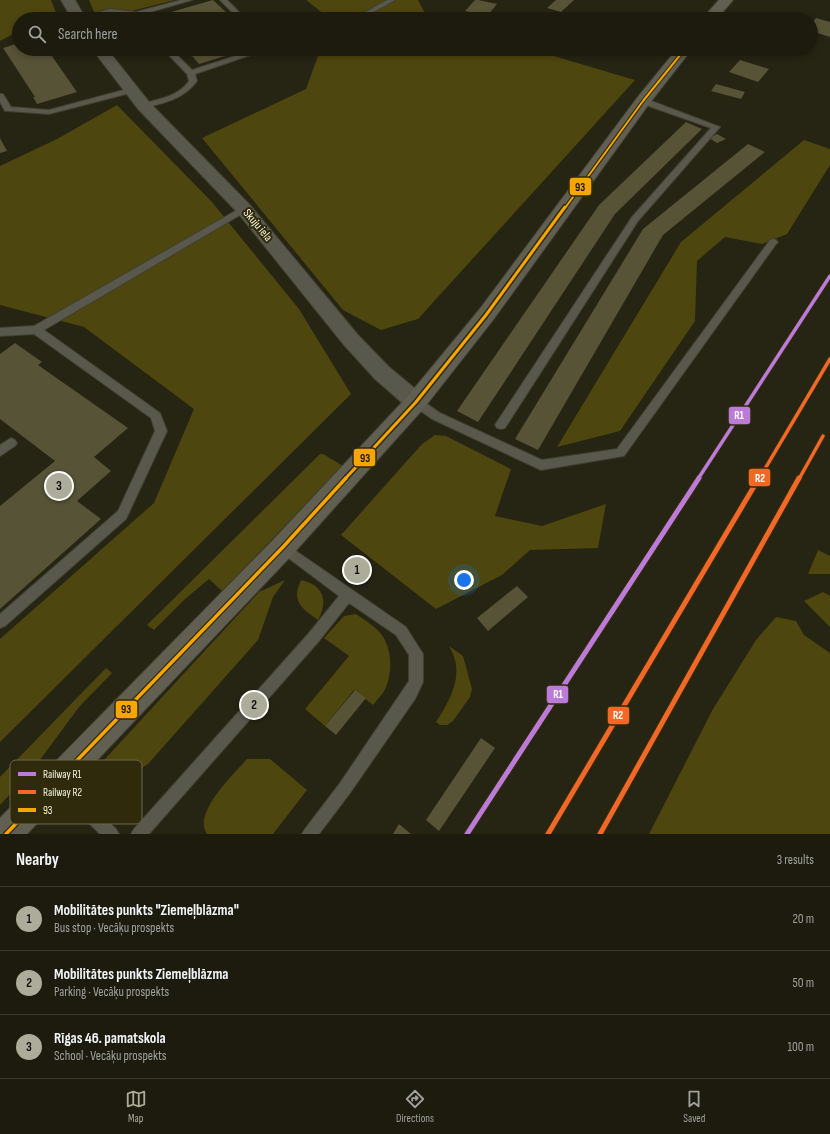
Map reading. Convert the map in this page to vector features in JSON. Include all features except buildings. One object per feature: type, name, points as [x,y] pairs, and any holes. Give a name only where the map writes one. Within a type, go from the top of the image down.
[{"type":"main road","points":[[715,12],[726,0]]},
{"type":"main road","points":[[77,760],[283,547],[416,402],[486,315],[643,101],[679,56]]},
{"type":"main road","points":[[6,834],[16,824]]},
{"type":"street","points":[[68,0],[75,12]]},
{"type":"street","name":"Skuju iela","points":[[104,56],[144,106],[244,209],[351,340],[382,373],[416,402]]},
{"type":"lane","points":[[151,12],[189,0]]},
{"type":"lane","points":[[223,0],[236,12]]},
{"type":"lane","points":[[369,12],[392,0]]},
{"type":"lane","points":[[144,106],[182,94],[190,86],[193,80],[191,73],[174,56]]},
{"type":"lane","points":[[191,73],[243,56]]},
{"type":"lane","points":[[0,96],[8,109],[49,112],[131,90]]},
{"type":"lane","points":[[501,425],[635,220],[716,127],[643,101]]},
{"type":"lane","points":[[0,332],[36,330],[244,209]]},
{"type":"lane","points":[[416,402],[436,416],[541,465],[620,452],[773,242]]},
{"type":"lane","points":[[0,622],[122,515],[161,430],[156,416],[36,330]]},
{"type":"lane","points":[[0,451],[11,443]]},
{"type":"lane","points":[[283,547],[348,595],[401,631],[416,654],[416,682],[410,694],[345,788],[310,834]]},
{"type":"lane","points":[[139,834],[314,637],[348,595]]},
{"type":"lane","points":[[101,824],[111,834]]},
{"type":"shaded area","points":[[0,0],[51,0],[56,12],[12,12],[12,35],[0,41]]},
{"type":"shaded area","points":[[89,0],[175,0],[128,12],[94,12]]},
{"type":"shaded area","points":[[306,0],[418,0],[424,12],[321,12]]},
{"type":"shaded area","points":[[318,56],[554,56],[635,80],[418,319],[381,330],[343,310],[202,138],[306,89]]},
{"type":"shaded area","points":[[117,105],[212,202],[299,309],[351,394],[0,742],[0,639],[154,503],[194,409],[84,327],[0,305],[0,166],[57,139]]},
{"type":"shaded area","points":[[804,140],[830,149],[830,165],[787,234],[762,244],[725,237],[697,261],[695,321],[620,431],[557,447],[681,242]]},
{"type":"shaded area","points":[[435,435],[446,436],[511,469],[495,516],[542,526],[606,504],[598,548],[530,550],[502,575],[436,609],[341,535],[422,444]]},
{"type":"shaded area","points":[[320,454],[323,454],[343,466],[222,591],[209,579],[185,599],[154,630],[147,625]]},
{"type":"shaded area","points":[[818,550],[830,556],[830,574],[808,574]]},
{"type":"shaded area","points":[[285,580],[273,597],[258,640],[148,764],[142,768],[142,760],[104,760],[259,592]]},
{"type":"shaded area","points":[[301,580],[314,586],[322,594],[323,606],[318,620],[307,612],[299,603],[297,593]]},
{"type":"shaded area","points":[[823,592],[830,596],[830,627],[804,601]]},
{"type":"shaded area","points":[[356,614],[376,628],[385,640],[390,655],[389,679],[383,693],[373,705],[354,690],[325,726],[305,709],[349,656],[324,638],[344,616]]},
{"type":"shaded area","points":[[776,617],[796,621],[804,635],[830,653],[830,834],[649,834],[713,709],[756,640]]},
{"type":"shaded area","points":[[449,646],[463,656],[472,689],[470,697],[453,721],[447,725],[440,725],[436,722],[452,693],[456,677],[455,660]]},
{"type":"shaded area","points":[[106,668],[112,673],[79,707],[40,760],[17,760]]},
{"type":"shaded area","points":[[247,759],[270,759],[307,790],[273,834],[207,834],[204,825],[205,816],[210,805],[216,794]]},
{"type":"shaded area","points":[[10,767],[10,794],[0,805],[0,777]]},
{"type":"railway","points":[[698,479],[830,276]]},
{"type":"railway","points":[[467,834],[699,478]]},
{"type":"rail line","name":"R1","points":[[467,834],[830,276]]},
{"type":"rail line","name":"R2","points":[[548,834],[830,359]]},
{"type":"rail line","name":"R2","points":[[600,834],[823,436]]},
{"type":"transit line","name":"93","points":[[77,760],[283,547],[416,402],[486,315],[643,101],[679,56]]},
{"type":"transit line","name":"93","points":[[6,834],[16,824]]},
{"type":"place","name":"Rīgas 46. pamatskola","points":[[59,486]]},
{"type":"place","name":"Mobilitātes punkts \"Ziemeļblāzma\"","points":[[357,570]]},
{"type":"place","name":"Mobilitātes punkts Ziemeļblāzma","points":[[254,705]]}]
